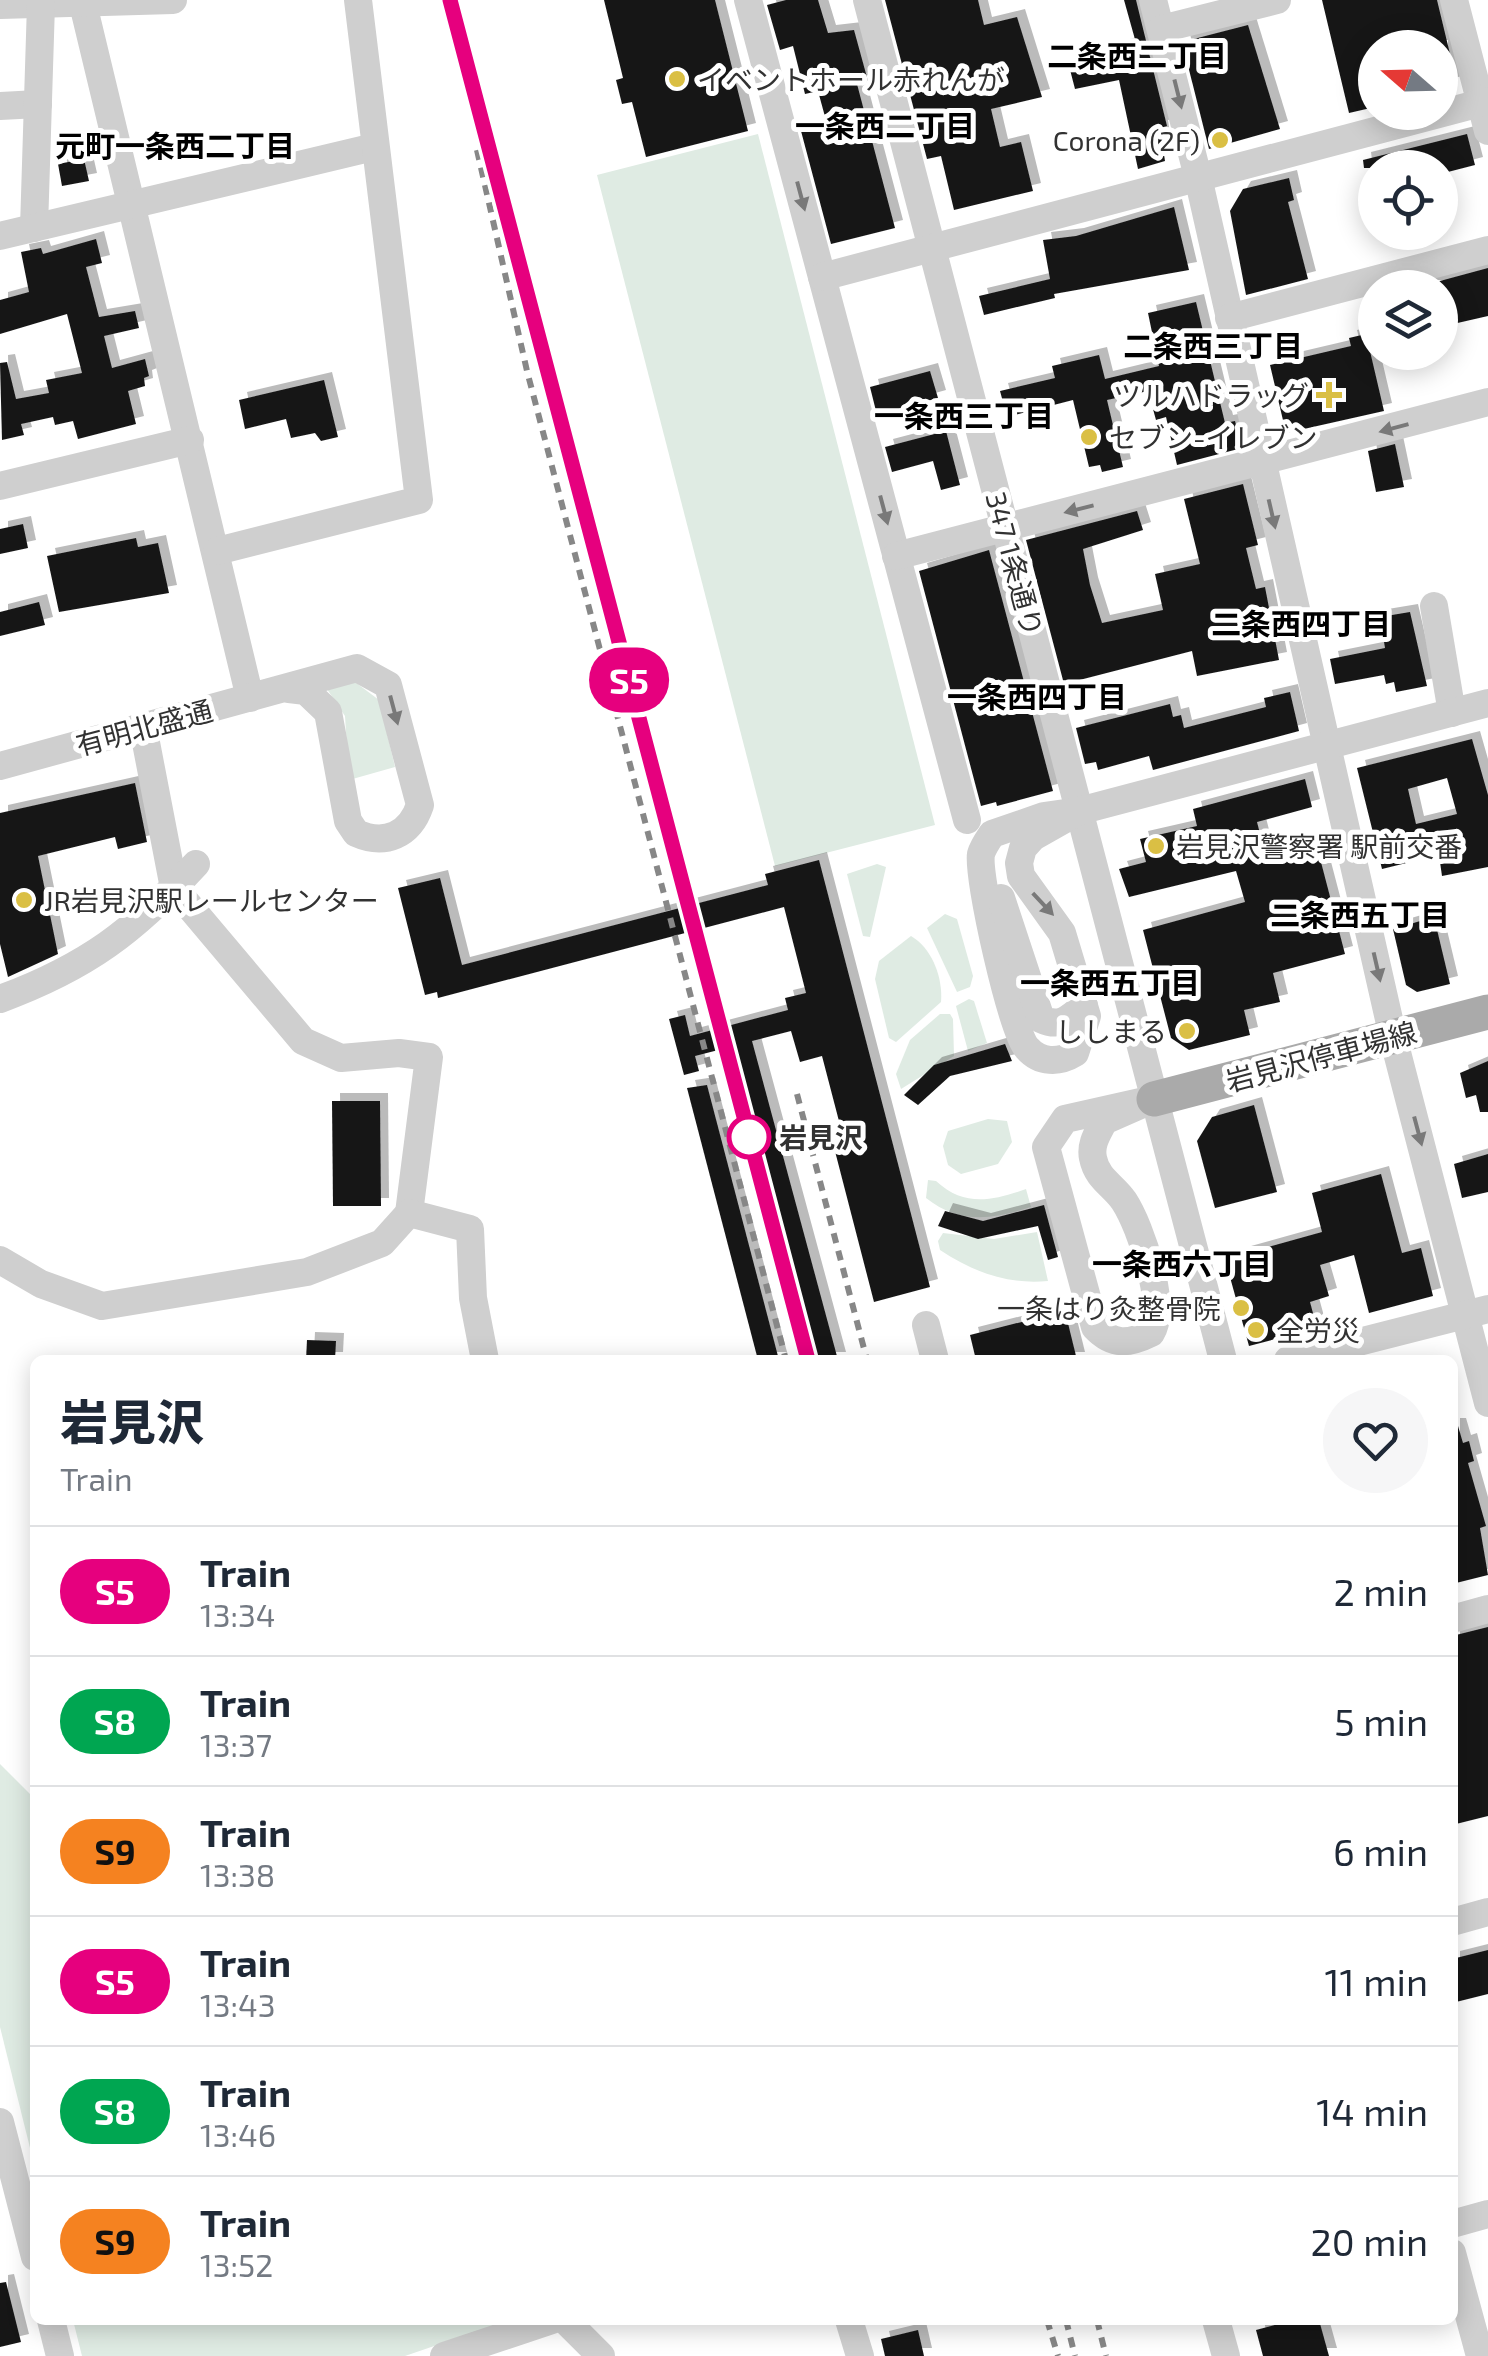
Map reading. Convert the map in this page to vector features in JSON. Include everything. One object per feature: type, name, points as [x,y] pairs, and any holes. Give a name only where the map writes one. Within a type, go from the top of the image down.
[{"type":"main road","name":"岩見沢停車場線","points":[[1154,1099],[1488,1012]]},
{"type":"street","points":[[0,5],[173,0]]},
{"type":"street","points":[[217,551],[419,500],[358,0]]},
{"type":"street","points":[[748,0],[967,820]]},
{"type":"street","name":"347 1条通り","points":[[866,0],[1223,1355]]},
{"type":"street","points":[[1154,0],[1198,177],[1393,1037],[1477,1312],[1488,1403]]},
{"type":"street","points":[[1161,29],[1277,0]]},
{"type":"street","points":[[1454,0],[1484,102],[1488,131]]},
{"type":"street","points":[[82,1],[250,698]]},
{"type":"street","points":[[34,228],[41,4]]},
{"type":"street","points":[[822,278],[1484,102]]},
{"type":"street","points":[[0,106],[38,104]]},
{"type":"street","points":[[0,236],[374,147]]},
{"type":"street","points":[[1229,318],[1488,250]]},
{"type":"street","points":[[896,556],[1488,402]]},
{"type":"street","points":[[0,486],[190,440]]},
{"type":"street","points":[[1434,606],[1452,713]]},
{"type":"street","name":"有明北盛通","points":[[0,766],[358,668],[388,685],[420,805],[407,828],[378,840],[356,833],[348,821],[328,712],[306,690],[289,689]]},
{"type":"street","points":[[1079,812],[1033,837],[1019,863],[1030,890],[1047,906],[1062,933],[1084,1006],[1086,1030],[1075,1053],[1054,1061],[1040,1059],[1018,1036],[982,881],[981,852],[992,834],[1044,816],[1079,812],[1488,703]]},
{"type":"street","points":[[0,1260],[41,1284],[102,1306],[306,1272],[382,1243],[409,1213],[429,1058],[399,1052],[342,1058],[303,1041],[174,888],[142,727]]},
{"type":"street","points":[[0,999],[59,978],[109,945],[196,864]]},
{"type":"street","points":[[1154,1099],[1104,1122],[1092,1146],[1100,1177],[1123,1200],[1134,1222],[1160,1310],[1151,1333],[1124,1343],[1110,1340],[1094,1327],[1046,1148],[1064,1118],[1154,1099]]},
{"type":"street","points":[[409,1213],[470,1229],[473,1298],[485,1355]]},
{"type":"street","points":[[1308,1355],[1477,1312]]},
{"type":"street","points":[[926,1325],[934,1355]]},
{"type":"street","points":[[1458,1618],[1488,1609]]},
{"type":"street","points":[[1458,1920],[1488,1912]]},
{"type":"street","points":[[0,2122],[4,2153],[30,2240]]},
{"type":"street","points":[[1458,2222],[1488,2214]]},
{"type":"street","points":[[1458,2275],[1480,2356]]},
{"type":"street","points":[[52,2325],[60,2356]]},
{"type":"street","points":[[444,2356],[537,2325]]},
{"type":"street","points":[[570,2325],[600,2356]]},
{"type":"street","points":[[851,2325],[860,2356]]},
{"type":"street","points":[[1217,2325],[1226,2356]]},
{"type":"shaded area","points":[[758,134],[935,825],[775,866],[597,175]]},
{"type":"shaded area","points":[[355,682],[379,700],[395,767],[349,780],[345,716],[327,689]]},
{"type":"shaded area","points":[[877,864],[886,867],[870,937],[863,936],[847,874]]},
{"type":"shaded area","points":[[945,914],[957,919],[973,976],[970,987],[957,992],[927,928]]},
{"type":"shaded area","points":[[911,936],[935,965],[941,1002],[896,1042],[889,1038],[875,979],[879,961]]},
{"type":"shaded area","points":[[969,999],[974,1001],[987,1043],[968,1051],[956,1006]]},
{"type":"shaded area","points":[[940,1014],[950,1014],[953,1019],[954,1056],[901,1089],[896,1074],[910,1040]]},
{"type":"shaded area","points":[[988,1119],[1007,1121],[1012,1142],[998,1164],[961,1174],[948,1165],[943,1146],[948,1131]]},
{"type":"shaded area","points":[[928,1180],[968,1198],[1002,1196],[1026,1189],[1031,1207],[990,1217],[964,1216],[926,1198]]},
{"type":"shaded area","points":[[1037,1232],[1048,1281],[1005,1279],[978,1271],[940,1250],[938,1241],[943,1233],[994,1239]]},
{"type":"shaded area","points":[[0,1764],[30,1794],[30,2148],[0,2027]]},
{"type":"shaded area","points":[[74,2325],[495,2325],[405,2356],[82,2356]]},
{"type":"building","name":"イベントホール赤れんが","points":[[604,0],[715,0],[748,131],[646,157],[632,102],[622,104],[616,80],[623,78]]},
{"type":"building","points":[[786,0],[818,0],[828,33],[854,30],[868,81],[857,84],[895,228],[831,244],[801,131],[827,124],[818,91],[805,94],[793,46],[780,50],[767,5]]},
{"type":"building","points":[[885,0],[978,0],[984,25],[1017,17],[1042,97],[991,109],[1000,147],[1021,142],[1033,191],[954,210],[941,156],[927,159]]},
{"type":"building","points":[[1124,0],[1136,0],[1167,126],[1160,128],[1165,161],[1138,169],[1119,80],[1075,89],[1068,62],[1136,43]]},
{"type":"building","points":[[1322,0],[1437,0],[1444,30],[1358,30],[1358,111],[1349,113]]},
{"type":"building","points":[[1248,25],[1280,129],[1209,149],[1182,42]]},
{"type":"building","points":[[1467,134],[1475,165],[1458,169],[1458,150],[1403,150]]},
{"type":"building","points":[[84,159],[89,181],[62,186],[58,164]]},
{"type":"building","points":[[1289,178],[1294,200],[1288,202],[1308,279],[1246,295],[1230,211],[1243,189]]},
{"type":"building","points":[[1174,207],[1189,270],[1054,294],[1055,298],[984,315],[979,296],[1050,279],[1043,240],[1076,236]]},
{"type":"building","points":[[96,239],[102,263],[86,267],[99,317],[135,311],[139,328],[104,336],[112,368],[145,359],[149,376],[144,378],[145,386],[128,391],[136,424],[78,439],[73,421],[55,425],[53,417],[21,424],[24,435],[2,440],[0,363],[7,362],[16,399],[49,393],[46,380],[82,373],[67,314],[0,334],[0,300],[29,292],[21,252],[41,248],[43,254]]},
{"type":"building","points":[[1488,268],[1488,316],[1458,323],[1458,276]]},
{"type":"building","points":[[1196,302],[1225,423],[1235,421],[1242,448],[1177,465],[1166,417],[1156,420],[1148,391],[1107,400],[1123,467],[1102,472],[1100,465],[1089,467],[1073,400],[1007,417],[1000,391],[1055,378],[1052,366],[1099,355],[1105,379],[1159,366],[1148,313]]},
{"type":"building","name":"ツルハドラッグ","points":[[1358,336],[1358,370],[1374,370],[1384,411],[1286,433],[1270,365],[1351,346],[1349,338]]},
{"type":"building","points":[[930,371],[938,398],[877,415],[870,387]]},
{"type":"building","points":[[324,380],[338,437],[321,441],[315,433],[291,438],[286,419],[245,429],[239,400]]},
{"type":"building","points":[[946,431],[960,485],[941,490],[933,461],[892,472],[885,447]]},
{"type":"building","points":[[1395,444],[1404,487],[1376,492],[1368,451]]},
{"type":"building","points":[[1243,484],[1258,545],[1246,548],[1256,589],[1265,587],[1279,660],[1197,676],[1192,651],[1064,684],[1026,540],[1137,511],[1143,530],[1083,549],[1090,585],[1102,623],[1163,610],[1155,574],[1200,564],[1184,499]]},
{"type":"building","points":[[23,524],[28,548],[0,554],[0,529]]},
{"type":"building","points":[[136,538],[138,547],[158,543],[169,593],[59,612],[47,556]]},
{"type":"building","points":[[989,550],[1053,791],[997,806],[996,802],[981,806],[919,571]]},
{"type":"building","points":[[39,602],[45,625],[0,636],[0,612]]},
{"type":"building","points":[[1410,612],[1427,686],[1396,692],[1394,682],[1386,684],[1384,675],[1335,684],[1330,659],[1385,648],[1380,617]]},
{"type":"building","points":[[1290,692],[1299,731],[1153,770],[1149,756],[1098,770],[1096,762],[1085,764],[1076,728],[1170,704],[1173,717],[1181,715],[1184,728],[1266,707],[1264,698]]},
{"type":"building","points":[[1472,739],[1488,795],[1488,867],[1442,876],[1439,855],[1382,869],[1357,768]],"holes":[[[1447,778],[1457,814],[1416,824],[1408,789]]]},
{"type":"building","points":[[1305,779],[1312,807],[1257,822],[1266,857],[1316,843],[1345,954],[1273,973],[1280,1002],[1244,1010],[1250,1035],[1189,1050],[1171,1038],[1143,930],[1245,902],[1236,871],[1129,897],[1119,869],[1146,862],[1140,839],[1197,826],[1193,809]]},
{"type":"building","name":"JR岩見沢駅レールセンター","points":[[135,783],[147,842],[118,849],[115,837],[38,856],[58,954],[8,977],[0,944],[0,813]]},
{"type":"building","points":[[819,860],[930,1287],[874,1302],[829,1128],[840,1125],[822,1056],[800,1062],[791,1031],[752,1041],[837,1355],[816,1355],[734,1046],[695,1056],[699,1071],[684,1075],[669,1019],[685,1015],[690,1036],[788,1010],[785,998],[806,993],[784,907],[438,998],[437,992],[425,995],[398,888],[440,878],[462,965],[768,885],[765,874]]},
{"type":"building","points":[[1434,917],[1450,984],[1417,992],[1406,985],[1393,929]]},
{"type":"building","points":[[1005,1044],[1012,1061],[950,1076],[918,1105],[904,1095],[934,1065]]},
{"type":"building","points":[[1488,1061],[1488,1112],[1480,1112],[1476,1095],[1466,1098],[1460,1073]]},
{"type":"building","points":[[707,1085],[778,1355],[757,1355],[687,1088]]},
{"type":"building","points":[[332,1101],[380,1101],[381,1206],[333,1206]]},
{"type":"building","points":[[1254,1105],[1277,1192],[1215,1208],[1197,1141],[1212,1117]]},
{"type":"building","points":[[1488,1154],[1488,1192],[1462,1198],[1454,1164]]},
{"type":"building","points":[[1381,1174],[1402,1253],[1421,1248],[1433,1296],[1369,1313],[1354,1255],[1320,1265],[1329,1296],[1310,1302],[1317,1328],[1249,1346],[1225,1259],[1322,1232],[1312,1193]]},
{"type":"building","points":[[1044,1205],[1058,1257],[1048,1260],[1038,1226],[978,1239],[938,1226],[945,1211],[983,1221]]},
{"type":"building","points":[[1065,1311],[1076,1355],[975,1355],[970,1335]]},
{"type":"building","points":[[307,1340],[336,1341],[335,1355],[306,1355]]},
{"type":"building","points":[[1458,1426],[1463,1443],[1469,1441],[1474,1461],[1468,1463],[1486,1526],[1480,1528],[1488,1575],[1458,1582]]},
{"type":"building","points":[[1488,1627],[1488,1816],[1458,1824],[1458,1634]]},
{"type":"building","points":[[1488,1950],[1488,1994],[1458,2002],[1458,1958]]},
{"type":"building","points":[[6,2282],[21,2342],[0,2347],[0,2283]]},
{"type":"building","points":[[1274,2325],[1320,2325],[1329,2356],[1263,2356],[1256,2330]]},
{"type":"building","points":[[918,2330],[924,2356],[885,2356],[881,2339]]},
{"type":"railway","points":[[450,0],[807,1355]]},
{"type":"railway","points":[[477,150],[527,371],[785,1355]]},
{"type":"railway","points":[[797,1094],[866,1355]]},
{"type":"railway","points":[[1049,2325],[1058,2356]]},
{"type":"railway","points":[[1067,2325],[1075,2356]]},
{"type":"railway","points":[[1098,2325],[1106,2356]]},
{"type":"train","name":"S5","points":[[450,0],[500,177],[807,1355]]},
{"type":"place","name":"イベントホール赤れんが","points":[[677,79]]},
{"type":"place","name":"Corona (2F)","points":[[1220,140]]},
{"type":"place","name":"ツルハドラッグ","points":[[1329,395]]},
{"type":"place","name":"セブン-イレブン","points":[[1089,437]]},
{"type":"place","name":"岩見沢警察署 駅前交番","points":[[1156,846]]},
{"type":"place","name":"JR岩見沢駅レールセンター","points":[[24,900]]},
{"type":"place","name":"ししまる","points":[[1187,1031]]},
{"type":"place","name":"岩見沢","points":[[749,1137]]},
{"type":"place","name":"一条はり灸整骨院","points":[[1241,1308]]},
{"type":"place","name":"全労災","points":[[1256,1330]]},
{"type":"district","name":"二条西二丁目","points":[[1137,55]]},
{"type":"district","name":"一条西二丁目","points":[[885,125]]},
{"type":"district","name":"元町一条西二丁目","points":[[175,145]]},
{"type":"district","name":"二条西三丁目","points":[[1213,345]]},
{"type":"district","name":"一条西三丁目","points":[[964,415]]},
{"type":"district","name":"二条西四丁目","points":[[1301,623]]},
{"type":"district","name":"一条西四丁目","points":[[1037,696]]},
{"type":"district","name":"二条西五丁目","points":[[1360,914]]},
{"type":"district","name":"一条西五丁目","points":[[1110,982]]},
{"type":"district","name":"一条西六丁目","points":[[1182,1263]]}]
